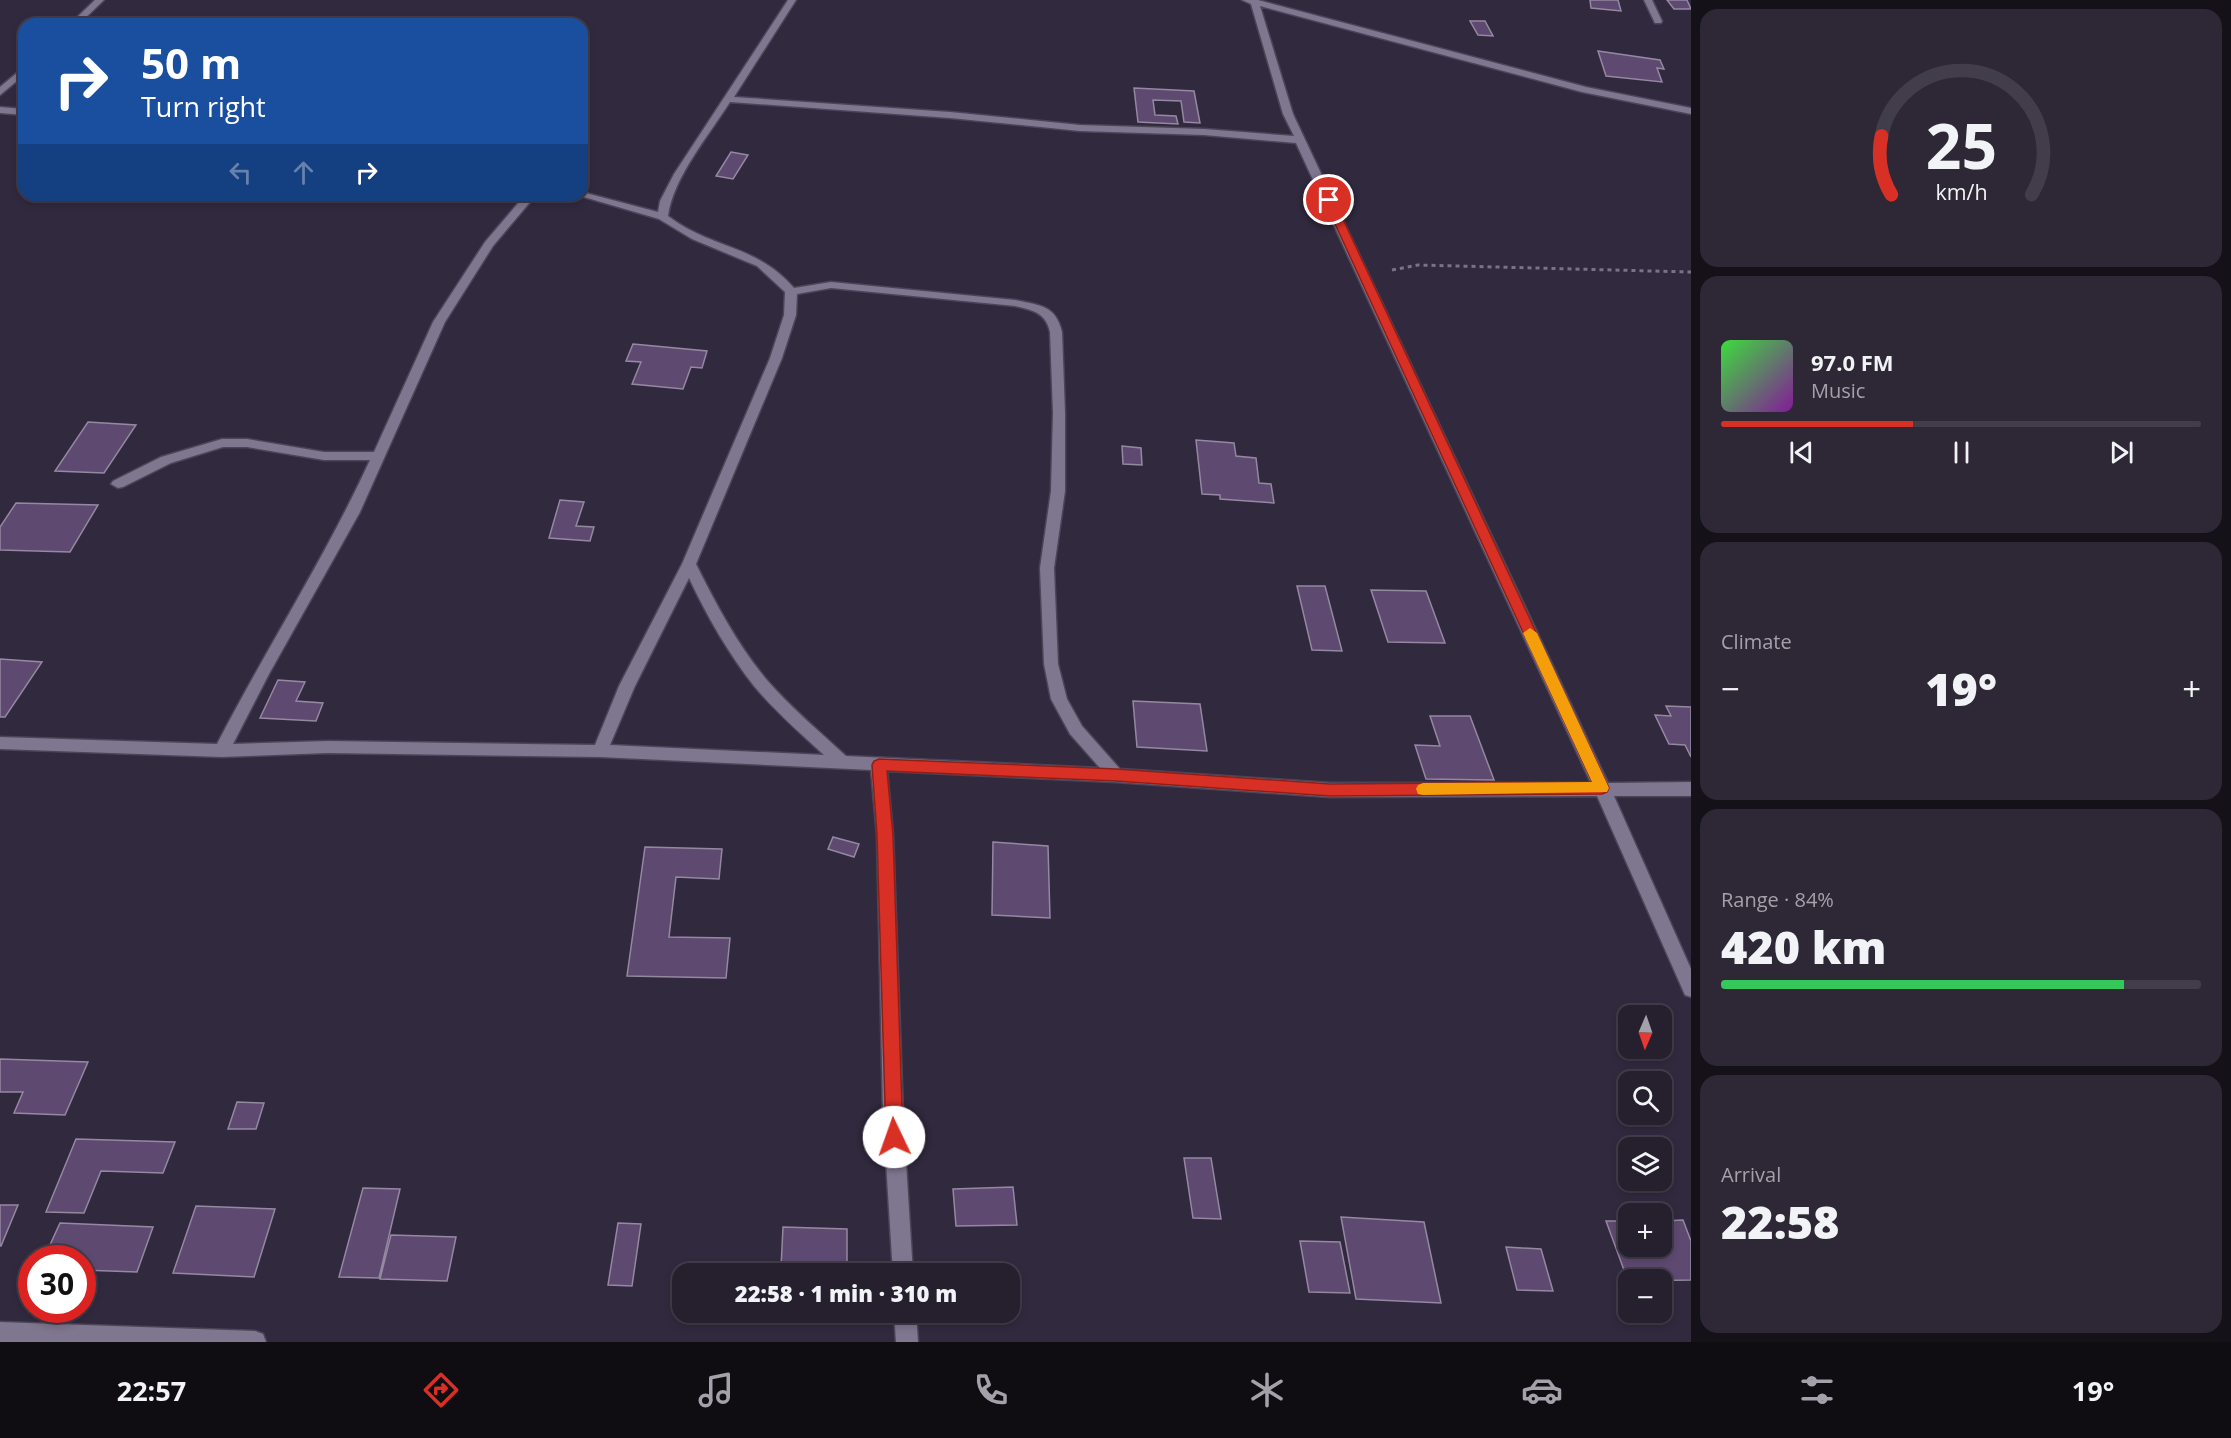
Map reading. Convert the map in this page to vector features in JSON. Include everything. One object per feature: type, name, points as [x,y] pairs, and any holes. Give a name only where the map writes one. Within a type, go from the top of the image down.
[{"type":"street","points":[[80,18],[100,0]]},
{"type":"street","points":[[663,218],[665,201],[679,174],[792,0]]},
{"type":"street","points":[[1648,0],[1658,21]]},
{"type":"street","points":[[1251,1],[1585,90],[1691,111]]},
{"type":"street","points":[[1251,1],[1288,114],[1602,788],[1691,989]]},
{"type":"street","points":[[0,92],[18,76]]},
{"type":"street","points":[[727,99],[950,115],[1080,128],[1204,132],[1300,140]]},
{"type":"street","points":[[0,110],[18,112]]},
{"type":"street","points":[[588,197],[663,218],[675,229],[758,262],[779,278],[791,292],[790,315],[776,358],[689,564],[627,686],[600,751]]},
{"type":"street","points":[[222,751],[262,672],[353,512],[439,322],[489,244],[526,201]]},
{"type":"street","points":[[791,292],[831,285],[868,286],[1015,303],[1039,308],[1053,319],[1056,332],[1059,460],[1058,491],[1047,568],[1051,664],[1059,699],[1076,730],[1116,775]]},
{"type":"street","points":[[117,484],[166,460],[222,443],[275,446],[324,456],[379,456]]},
{"type":"street","points":[[689,564],[709,607],[733,646],[760,682],[842,762]]},
{"type":"street","points":[[0,743],[222,751],[328,747],[600,751],[1116,775],[1330,790],[1691,789]]},
{"type":"street","points":[[879,765],[885,835],[893,1114],[902,1263]]},
{"type":"street","points":[[906,1323],[907,1342]]},
{"type":"street","points":[[0,1333],[255,1342]]},
{"type":"path","points":[[1364,275],[1418,265],[1691,272]]},
{"type":"building","points":[[1590,0],[1618,0],[1621,11],[1591,8]]},
{"type":"building","points":[[1667,0],[1687,0],[1691,9],[1674,9]]},
{"type":"building","points":[[1470,21],[1485,21],[1493,36],[1478,35]]},
{"type":"building","points":[[1598,51],[1660,60],[1664,69],[1657,68],[1662,82],[1606,76]]},
{"type":"building","points":[[1134,88],[1194,91],[1200,123],[1184,122],[1181,101],[1153,100],[1155,115],[1176,116],[1178,124],[1138,122]]},
{"type":"building","points":[[731,152],[748,155],[733,179],[716,176]]},
{"type":"building","points":[[633,344],[707,351],[702,368],[691,367],[683,389],[632,384],[641,362],[626,361]]},
{"type":"building","points":[[88,422],[136,425],[104,473],[55,471]]},
{"type":"building","points":[[1196,440],[1234,443],[1236,456],[1256,458],[1259,483],[1271,484],[1274,503],[1220,499],[1220,495],[1202,494]]},
{"type":"building","points":[[1122,446],[1141,448],[1142,465],[1123,464]]},
{"type":"building","points":[[560,500],[584,502],[576,526],[594,527],[590,541],[549,538]]},
{"type":"building","points":[[16,503],[98,505],[70,552],[0,550],[0,527]]},
{"type":"building","points":[[1297,586],[1325,586],[1342,651],[1312,650]]},
{"type":"building","points":[[1371,590],[1426,591],[1445,643],[1388,642]]},
{"type":"building","points":[[0,659],[42,662],[5,717],[0,717]]},
{"type":"building","points":[[278,680],[305,682],[296,701],[323,703],[316,721],[260,718]]},
{"type":"building","points":[[1133,701],[1200,704],[1207,751],[1137,747]]},
{"type":"building","points":[[1666,706],[1691,707],[1691,757],[1685,745],[1669,744],[1655,715],[1671,716]]},
{"type":"building","points":[[1430,716],[1470,716],[1494,780],[1426,779],[1415,745],[1440,746]]},
{"type":"building","points":[[833,837],[859,844],[854,857],[828,849]]},
{"type":"building","points":[[993,842],[1048,846],[1050,918],[992,915]]},
{"type":"building","points":[[645,847],[722,849],[719,879],[676,877],[669,937],[730,938],[726,978],[627,976]]},
{"type":"building","points":[[0,1059],[88,1062],[65,1115],[14,1113],[23,1092],[0,1092]]},
{"type":"building","points":[[237,1102],[264,1103],[256,1129],[228,1129]]},
{"type":"building","points":[[76,1139],[175,1142],[163,1173],[101,1171],[84,1213],[46,1212]]},
{"type":"building","points":[[1184,1158],[1211,1158],[1221,1219],[1193,1218]]},
{"type":"building","points":[[1013,1187],[1017,1225],[956,1226],[953,1189]]},
{"type":"building","points":[[363,1188],[400,1189],[379,1278],[339,1277]]},
{"type":"building","points":[[0,1205],[18,1205],[1,1246],[0,1246]]},
{"type":"building","points":[[196,1206],[275,1209],[254,1277],[173,1273]]},
{"type":"building","points":[[1341,1217],[1424,1222],[1441,1303],[1356,1299]]},
{"type":"building","points":[[1683,1220],[1691,1241],[1691,1280],[1672,1280],[1672,1269],[1624,1269],[1619,1257],[1672,1257],[1672,1221]]},
{"type":"building","points":[[1606,1221],[1618,1221],[1618,1254]]},
{"type":"building","points":[[60,1223],[153,1227],[137,1272],[96,1271],[96,1245],[50,1245]]},
{"type":"building","points":[[618,1223],[641,1224],[632,1286],[608,1285]]},
{"type":"building","points":[[783,1227],[847,1229],[847,1263],[781,1263]]},
{"type":"building","points":[[391,1235],[456,1237],[447,1281],[380,1279]]},
{"type":"building","points":[[1300,1241],[1340,1242],[1350,1293],[1309,1292]]},
{"type":"building","points":[[1506,1247],[1541,1249],[1553,1291],[1517,1290]]},
{"type":"slow traffic","points":[[1423,789],[1602,788],[1530,633]]},
{"type":"route","points":[[894,1137],[885,835],[879,765],[1116,775],[1330,790],[1602,788],[1329,200]]}]
